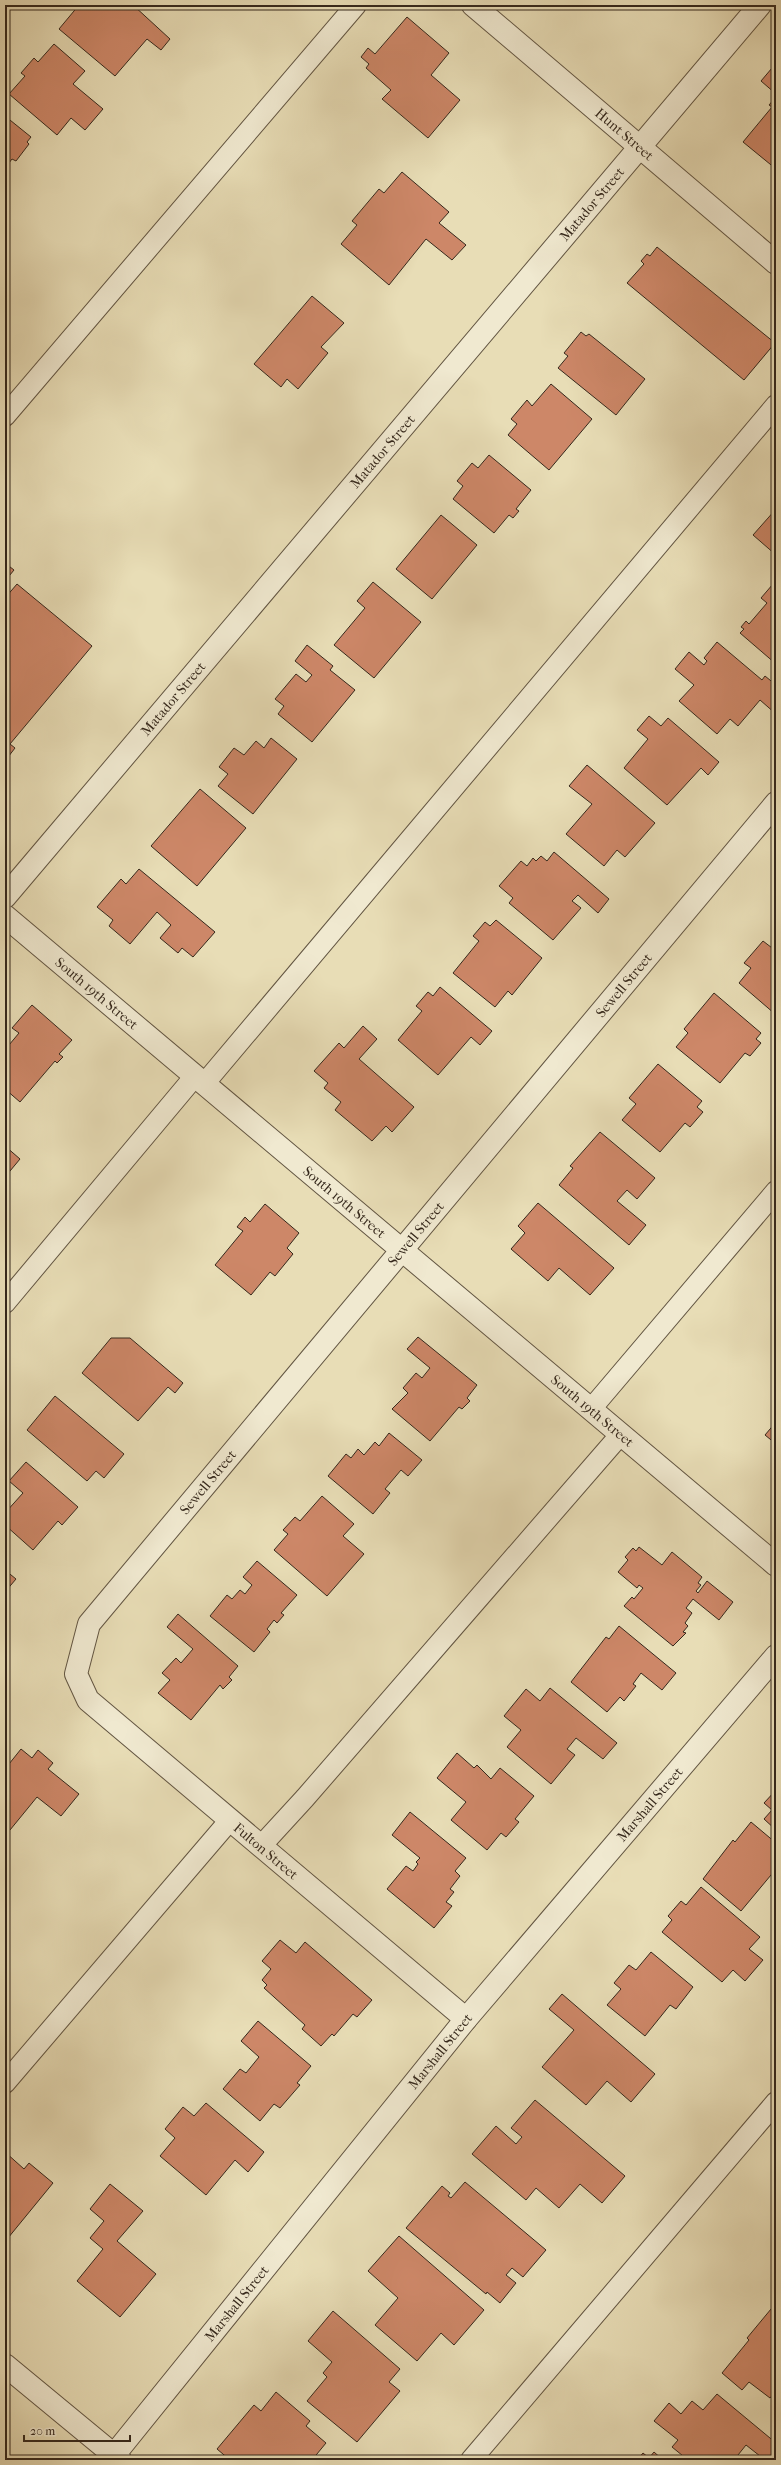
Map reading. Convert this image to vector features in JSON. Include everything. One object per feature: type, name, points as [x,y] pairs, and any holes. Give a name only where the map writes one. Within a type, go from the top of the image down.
[{"type":"street","name":"Hunt Street","points":[[473,5],[640,146],[776,264]]},
{"type":"street","name":"Matador Street","points":[[5,897],[760,5]]},
{"type":"street","name":"Sewell Street","points":[[76,1674],[89,1624],[776,803]]},
{"type":"street","name":"South 19th Street","points":[[5,916],[776,1565]]},
{"type":"street","name":"Marshall Street","points":[[117,2457],[466,2019],[776,1656]]},
{"type":"street","name":"Fulton Street","points":[[76,1674],[88,1700],[466,2019]]},
{"type":"street","points":[[5,2365],[117,2457]]},
{"type":"lane","points":[[5,416],[356,5]]},
{"type":"lane","points":[[5,1303],[200,1080],[776,405]]},
{"type":"lane","points":[[591,1409],[776,1190]]},
{"type":"lane","points":[[261,1846],[311,1792],[621,1434]]},
{"type":"lane","points":[[5,2083],[230,1820]]},
{"type":"lane","points":[[471,2460],[776,2102]]},
{"type":"building","points":[[79,5],[133,5],[170,39],[161,50],[147,39],[115,76],[59,29]]},
{"type":"building","points":[[407,17],[449,53],[431,75],[460,100],[428,138],[382,99],[391,90],[366,68],[369,64],[361,57],[368,48],[375,54]]},
{"type":"building","points":[[54,44],[85,71],[73,84],[103,109],[85,130],[71,118],[57,135],[9,94],[25,76],[21,73],[34,58],[38,62]]},
{"type":"building","points":[[772,68],[776,71],[776,94],[761,81]]},
{"type":"building","points":[[776,97],[776,169],[743,142],[772,107],[769,105]]},
{"type":"building","points":[[5,116],[31,137],[27,142],[29,144],[16,161],[12,159],[5,168]]},
{"type":"building","points":[[402,172],[449,212],[439,223],[466,245],[452,260],[426,239],[389,285],[341,244],[357,225],[352,221],[379,189],[384,193]]},
{"type":"building","points":[[657,247],[775,343],[744,380],[627,283],[644,264],[641,261],[647,254],[650,256]]},
{"type":"building","points":[[312,296],[344,323],[321,347],[328,353],[298,389],[287,379],[281,387],[254,364]]},
{"type":"building","points":[[581,332],[586,336],[589,334],[645,379],[616,415],[558,368],[568,356],[564,353]]},
{"type":"building","points":[[551,384],[592,419],[549,470],[508,435],[517,424],[511,419],[527,400],[532,406]]},
{"type":"building","points":[[489,455],[531,490],[516,509],[519,511],[513,518],[509,515],[494,533],[453,499],[463,486],[457,481],[472,463],[478,468]]},
{"type":"building","points":[[776,509],[776,555],[753,535]]},
{"type":"building","points":[[441,515],[477,545],[432,599],[396,569]]},
{"type":"building","points":[[5,563],[14,570],[5,581]]},
{"type":"building","points":[[373,582],[421,622],[374,678],[334,645],[365,608],[357,601]]},
{"type":"building","points":[[17,584],[92,646],[10,744],[15,748],[5,761],[5,598]]},
{"type":"building","points":[[773,584],[776,586],[776,664],[740,633],[744,629],[741,627],[746,621],[749,624],[767,603],[761,598]]},
{"type":"building","points":[[717,642],[762,680],[765,676],[776,685],[776,714],[760,700],[738,726],[730,719],[717,734],[679,701],[694,685],[675,669],[689,652],[704,665],[707,661],[704,658]]},
{"type":"building","points":[[307,645],[333,666],[330,670],[355,690],[312,742],[278,714],[284,706],[275,699],[296,674],[306,682],[312,675],[295,661]]},
{"type":"building","points":[[649,716],[661,726],[668,718],[719,762],[708,775],[701,768],[667,805],[624,768],[648,739],[637,730]]},
{"type":"building","points":[[271,738],[297,759],[253,814],[218,786],[228,774],[219,767],[234,748],[244,755],[256,741],[264,748]]},
{"type":"building","points":[[587,765],[655,823],[625,857],[617,850],[604,866],[566,834],[592,804],[569,786]]},
{"type":"building","points":[[200,789],[246,828],[197,886],[151,846]]},
{"type":"building","points":[[554,852],[609,899],[598,913],[578,895],[572,901],[581,908],[553,940],[509,903],[513,898],[499,886],[521,861],[527,866],[533,858],[536,861],[541,856],[547,861]]},
{"type":"building","points":[[139,869],[215,932],[193,957],[182,948],[178,953],[160,938],[171,925],[157,912],[130,944],[109,926],[113,920],[97,907],[121,879],[126,884]]},
{"type":"building","points":[[496,920],[542,958],[512,995],[508,991],[495,1007],[453,973],[479,941],[473,936],[485,922],[490,926]]},
{"type":"building","points":[[763,941],[776,951],[775,1014],[739,983],[751,968],[744,963]]},
{"type":"building","points":[[440,987],[492,1031],[480,1045],[471,1037],[438,1075],[398,1040],[422,1011],[416,1006],[428,992],[433,996]]},
{"type":"building","points":[[714,993],[761,1033],[756,1039],[761,1043],[750,1056],[745,1053],[720,1083],[676,1047],[688,1033],[684,1029]]},
{"type":"building","points":[[32,1005],[72,1040],[59,1054],[63,1057],[57,1063],[55,1061],[20,1102],[5,1089],[5,1042],[9,1045],[19,1033],[12,1028]]},
{"type":"building","points":[[363,1026],[377,1039],[359,1059],[414,1107],[392,1132],[386,1126],[372,1141],[335,1110],[341,1102],[324,1088],[328,1083],[314,1071],[339,1043],[344,1048]]},
{"type":"building","points":[[658,1064],[702,1101],[697,1107],[703,1112],[690,1127],[685,1123],[660,1152],[622,1120],[636,1104],[629,1098]]},
{"type":"building","points":[[600,1132],[655,1178],[637,1199],[627,1190],[617,1201],[646,1225],[629,1245],[559,1185],[573,1168],[570,1166]]},
{"type":"building","points":[[5,1146],[20,1159],[5,1177]]},
{"type":"building","points":[[538,1203],[614,1268],[590,1295],[559,1268],[548,1281],[511,1249],[525,1233],[518,1226]]},
{"type":"building","points":[[265,1204],[299,1233],[287,1248],[293,1254],[275,1276],[270,1272],[251,1295],[215,1265],[243,1231],[237,1227],[245,1217],[250,1222]]},
{"type":"building","points":[[418,1337],[477,1385],[467,1398],[470,1401],[462,1409],[459,1407],[430,1441],[392,1409],[408,1393],[403,1388],[416,1373],[422,1378],[430,1368],[407,1349]]},
{"type":"building","points":[[111,1338],[130,1338],[183,1383],[175,1393],[168,1387],[138,1421],[82,1373]]},
{"type":"building","points":[[55,1396],[124,1454],[104,1478],[96,1471],[87,1481],[27,1430]]},
{"type":"building","points":[[776,1422],[776,1444],[765,1435]]},
{"type":"building","points":[[389,1433],[422,1460],[408,1476],[401,1470],[385,1489],[390,1493],[373,1514],[328,1476],[346,1454],[351,1458],[358,1449],[364,1455],[375,1442],[379,1446]]},
{"type":"building","points":[[26,1462],[78,1507],[62,1525],[58,1521],[33,1550],[5,1525],[5,1513],[23,1493],[9,1481]]},
{"type":"building","points":[[322,1496],[354,1524],[343,1536],[364,1554],[327,1596],[274,1550],[288,1534],[283,1530],[295,1517],[300,1521]]},
{"type":"building","points":[[639,1547],[662,1565],[672,1552],[702,1577],[698,1583],[701,1585],[696,1591],[698,1593],[707,1581],[733,1602],[719,1620],[693,1599],[686,1608],[692,1613],[685,1623],[688,1626],[683,1632],[686,1633],[673,1646],[624,1606],[632,1597],[634,1599],[643,1588],[639,1585],[637,1588],[618,1572],[628,1560],[625,1557],[633,1548],[636,1551]]},
{"type":"building","points":[[257,1561],[297,1595],[281,1613],[284,1615],[277,1623],[274,1620],[267,1629],[270,1632],[254,1652],[210,1616],[227,1595],[232,1599],[240,1590],[245,1594],[252,1585],[243,1577]]},
{"type":"building","points":[[5,1570],[16,1579],[5,1592]]},
{"type":"building","points":[[178,1614],[238,1666],[229,1677],[232,1680],[223,1689],[220,1685],[191,1720],[158,1693],[170,1680],[162,1673],[176,1658],[181,1663],[193,1649],[167,1627]]},
{"type":"building","points":[[619,1626],[676,1673],[662,1690],[641,1673],[633,1684],[636,1686],[624,1701],[620,1697],[607,1712],[571,1682],[606,1637],[609,1639]]},
{"type":"building","points":[[550,1688],[617,1743],[603,1759],[576,1738],[567,1749],[575,1755],[551,1784],[507,1747],[521,1730],[504,1716],[526,1689],[540,1701]]},
{"type":"building","points":[[21,1749],[32,1758],[38,1750],[53,1763],[48,1769],[79,1794],[61,1816],[37,1797],[10,1830],[5,1826],[5,1769]]},
{"type":"building","points":[[457,1753],[474,1768],[477,1765],[491,1779],[500,1768],[534,1796],[515,1819],[519,1822],[506,1837],[501,1833],[487,1850],[451,1820],[466,1802],[437,1778]]},
{"type":"building","points":[[776,1790],[776,1830],[764,1819],[772,1810],[764,1803]]},
{"type":"building","points":[[410,1812],[466,1858],[455,1871],[460,1876],[450,1889],[454,1892],[446,1902],[452,1906],[434,1928],[387,1889],[406,1866],[413,1871],[418,1864],[416,1862],[420,1858],[392,1835]]},
{"type":"building","points":[[751,1822],[776,1843],[776,1869],[741,1911],[703,1879],[733,1840],[735,1842]]},
{"type":"building","points":[[701,1887],[760,1937],[749,1949],[763,1960],[745,1981],[733,1970],[722,1982],[662,1932],[672,1920],[668,1916],[681,1901],[686,1905]]},
{"type":"building","points":[[280,1940],[296,1953],[305,1942],[372,2000],[357,2017],[353,2014],[334,2036],[332,2034],[321,2046],[302,2029],[305,2025],[264,1988],[267,1985],[262,1980],[271,1969],[262,1961]]},
{"type":"building","points":[[651,1952],[693,1987],[676,2009],[670,2005],[645,2036],[607,2005],[621,1989],[614,1983],[629,1965],[636,1970]]},
{"type":"building","points":[[562,1994],[655,2074],[631,2102],[607,2081],[586,2105],[542,2067],[574,2030],[549,2009]]},
{"type":"building","points":[[258,2021],[311,2066],[297,2083],[300,2085],[280,2108],[274,2104],[260,2121],[223,2089],[240,2069],[246,2073],[259,2057],[241,2041]]},
{"type":"building","points":[[535,2100],[625,2176],[602,2203],[580,2184],[559,2208],[536,2188],[526,2200],[472,2154],[496,2126],[516,2144],[522,2137],[511,2128]]},
{"type":"building","points":[[206,2103],[264,2152],[248,2172],[235,2160],[206,2195],[160,2156],[175,2138],[165,2129],[183,2107],[194,2116]]},
{"type":"building","points":[[5,2152],[24,2169],[29,2163],[53,2183],[8,2238],[5,2236]]},
{"type":"building","points":[[465,2182],[546,2250],[523,2277],[512,2268],[506,2275],[516,2283],[500,2303],[487,2292],[486,2294],[406,2228],[442,2186],[450,2193],[448,2196],[451,2198]]},
{"type":"building","points":[[110,2184],[143,2211],[117,2241],[156,2274],[120,2317],[77,2281],[103,2249],[90,2238],[104,2221],[90,2209]]},
{"type":"building","points":[[399,2236],[484,2310],[454,2345],[441,2333],[417,2361],[375,2325],[398,2298],[368,2271]]},
{"type":"building","points":[[776,2303],[776,2391],[770,2398],[749,2382],[742,2390],[722,2373],[749,2340],[747,2338]]},
{"type":"building","points":[[333,2311],[400,2369],[389,2382],[400,2391],[357,2442],[307,2401],[327,2377],[323,2373],[332,2362],[308,2341]]},
{"type":"building","points":[[276,2392],[310,2421],[306,2426],[326,2443],[312,2460],[230,2460],[217,2449],[254,2405],[261,2411]]},
{"type":"building","points":[[717,2394],[776,2443],[776,2460],[765,2460],[746,2445],[734,2460],[688,2460],[672,2447],[678,2440],[654,2421],[669,2403],[681,2414],[692,2401],[703,2410]]},
{"type":"building","points":[[654,2452],[663,2460],[637,2460],[643,2453],[649,2458]]}]
